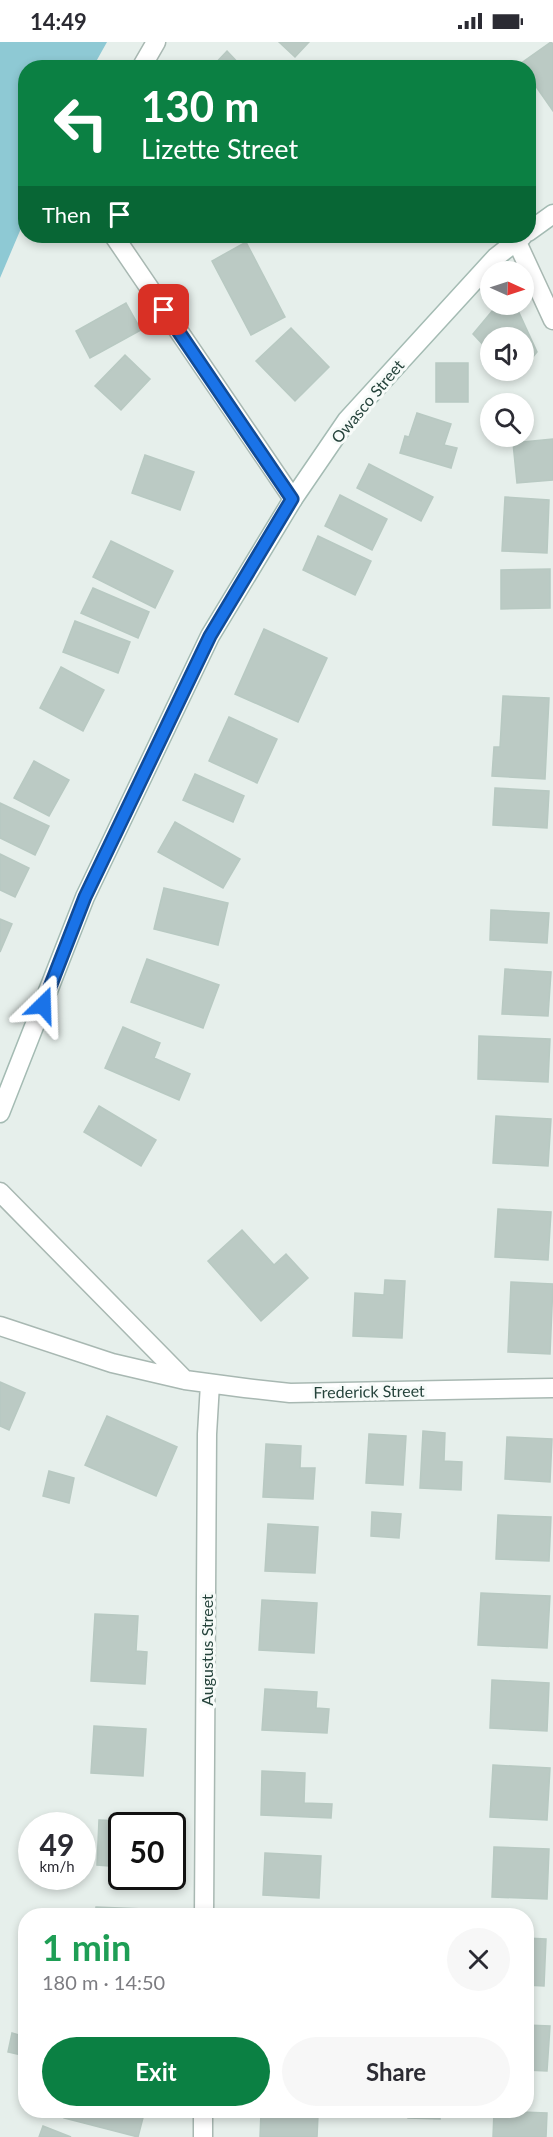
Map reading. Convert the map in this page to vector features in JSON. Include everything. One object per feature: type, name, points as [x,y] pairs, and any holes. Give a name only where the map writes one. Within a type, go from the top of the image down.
[{"type":"street","points":[[146,60],[156,42]]},
{"type":"street","name":"Owasco Street","points":[[536,226],[553,214]]},
{"type":"street","points":[[119,243],[292,499]]},
{"type":"street","name":"Owasco Street","points":[[0,1113],[85,897],[210,636],[292,499],[347,420],[496,257],[513,243]]},
{"type":"street","points":[[525,243],[553,320]]},
{"type":"street","points":[[0,1192],[185,1380]]},
{"type":"street","name":"Frederick Street","points":[[0,1326],[112,1363],[210,1384],[291,1393],[553,1388]]},
{"type":"street","name":"Augustus Street","points":[[204,1908],[207,1446],[210,1384]]},
{"type":"street","points":[[203,2118],[203,2137]]},
{"type":"water","points":[[0,42],[107,42],[97,60],[18,60],[18,236],[0,278]]},
{"type":"building","points":[[279,42],[309,42],[295,57]]},
{"type":"building","points":[[551,42],[553,44],[553,111],[536,87],[536,60],[526,60]]},
{"type":"building","points":[[227,51],[235,60],[219,60]]},
{"type":"building","points":[[247,243],[285,317],[251,335],[212,261]]},
{"type":"building","points":[[126,303],[141,330],[90,358],[76,331]]},
{"type":"building","points":[[489,315],[520,315],[526,327],[480,327],[480,341],[473,334]]},
{"type":"building","points":[[291,328],[329,367],[295,401],[256,361]]},
{"type":"building","points":[[125,355],[150,379],[121,410],[95,386]]},
{"type":"building","points":[[436,363],[468,363],[468,402],[436,402]]},
{"type":"building","points":[[417,413],[451,424],[444,445],[457,448],[451,468],[400,453],[405,436],[409,437]]},
{"type":"building","points":[[553,439],[553,480],[517,483],[513,447],[534,447],[534,441]]},
{"type":"building","points":[[145,455],[194,472],[180,510],[132,493]]},
{"type":"building","points":[[369,464],[433,497],[421,521],[357,488]]},
{"type":"building","points":[[340,495],[387,519],[372,550],[325,526]]},
{"type":"building","points":[[505,497],[549,500],[547,553],[502,551]]},
{"type":"building","points":[[318,536],[371,561],[355,595],[303,570]]},
{"type":"building","points":[[111,541],[173,571],[155,608],[93,577]]},
{"type":"building","points":[[550,569],[550,608],[501,609],[501,570]]},
{"type":"building","points":[[93,588],[149,612],[138,638],[81,613]]},
{"type":"building","points":[[75,621],[130,642],[118,673],[63,652]]},
{"type":"building","points":[[264,629],[327,658],[298,722],[235,694]]},
{"type":"building","points":[[61,667],[104,690],[83,731],[40,708]]},
{"type":"building","points":[[503,696],[549,698],[545,779],[492,776],[494,747],[500,747]]},
{"type":"building","points":[[229,717],[277,739],[257,783],[209,761]]},
{"type":"building","points":[[34,761],[69,780],[49,816],[14,798]]},
{"type":"building","points":[[195,774],[244,796],[233,822],[183,800]]},
{"type":"building","points":[[495,788],[549,791],[547,828],[493,825]]},
{"type":"building","points":[[0,803],[49,826],[35,855],[0,838]]},
{"type":"building","points":[[175,822],[240,859],[223,888],[158,852]]},
{"type":"building","points":[[0,854],[29,868],[15,897],[0,890]]},
{"type":"building","points":[[164,888],[228,903],[218,945],[154,929]]},
{"type":"building","points":[[491,910],[549,913],[547,943],[490,940]]},
{"type":"building","points":[[0,919],[12,924],[0,952]]},
{"type":"building","points":[[147,959],[219,985],[203,1028],[131,1002]]},
{"type":"building","points":[[505,969],[551,972],[548,1016],[502,1014]]},
{"type":"building","points":[[123,1027],[160,1043],[154,1058],[190,1074],[179,1100],[105,1068]]},
{"type":"building","points":[[479,1036],[550,1039],[548,1082],[478,1079]]},
{"type":"building","points":[[99,1106],[156,1140],[141,1166],[84,1132]]},
{"type":"building","points":[[496,1116],[551,1119],[548,1166],[493,1163]]},
{"type":"building","points":[[498,1209],[551,1212],[548,1260],[495,1257]]},
{"type":"building","points":[[242,1230],[274,1265],[286,1254],[308,1278],[261,1321],[208,1261]]},
{"type":"building","points":[[385,1280],[405,1281],[402,1338],[353,1336],[355,1293],[384,1295]]},
{"type":"building","points":[[511,1282],[553,1284],[550,1354],[508,1352]]},
{"type":"building","points":[[0,1382],[25,1393],[9,1430],[0,1426]]},
{"type":"building","points":[[107,1416],[177,1447],[156,1496],[85,1465]]},
{"type":"building","points":[[423,1431],[445,1433],[444,1461],[462,1462],[461,1490],[420,1488]]},
{"type":"building","points":[[369,1434],[406,1436],[403,1485],[366,1483]]},
{"type":"building","points":[[507,1437],[552,1439],[550,1482],[505,1479]]},
{"type":"building","points":[[266,1444],[301,1446],[300,1468],[315,1468],[313,1499],[263,1497]]},
{"type":"building","points":[[49,1471],[74,1478],[69,1503],[43,1496]]},
{"type":"building","points":[[372,1512],[401,1514],[399,1538],[371,1536]]},
{"type":"building","points":[[498,1515],[551,1517],[549,1561],[496,1559]]},
{"type":"building","points":[[268,1524],[318,1527],[315,1573],[265,1571]]},
{"type":"building","points":[[481,1593],[550,1596],[547,1648],[478,1645]]},
{"type":"building","points":[[262,1600],[317,1603],[314,1653],[259,1650]]},
{"type":"building","points":[[95,1614],[138,1616],[136,1651],[147,1652],[145,1684],[91,1681]]},
{"type":"building","points":[[492,1680],[549,1683],[547,1731],[490,1728]]},
{"type":"building","points":[[265,1689],[317,1692],[316,1708],[329,1709],[327,1733],[262,1730]]},
{"type":"building","points":[[94,1726],[146,1729],[143,1776],[91,1773]]},
{"type":"building","points":[[493,1765],[550,1768],[547,1820],[490,1817]]},
{"type":"building","points":[[262,1771],[305,1773],[304,1803],[332,1804],[331,1818],[261,1815]]},
{"type":"building","points":[[99,1820],[108,1820],[108,1866],[97,1865]]},
{"type":"building","points":[[494,1847],[549,1849],[547,1899],[492,1897]]},
{"type":"building","points":[[265,1853],[321,1856],[319,1898],[263,1895]]},
{"type":"building","points":[[534,1938],[546,1939],[544,1986],[534,1985]]},
{"type":"building","points":[[534,2025],[550,2026],[547,2071],[534,2070]]},
{"type":"building","points":[[12,2033],[18,2035],[18,2054],[8,2052]]},
{"type":"building","points":[[534,2113],[547,2113],[546,2137],[493,2137],[494,2118],[534,2118]]},
{"type":"building","points":[[64,2118],[143,2118],[138,2137]]},
{"type":"building","points":[[261,2118],[318,2118],[317,2137],[260,2137]]},
{"type":"building","points":[[43,2126],[71,2137],[39,2137]]},
{"type":"route","points":[[43,1005],[85,897],[210,636],[292,499],[164,310]]}]
